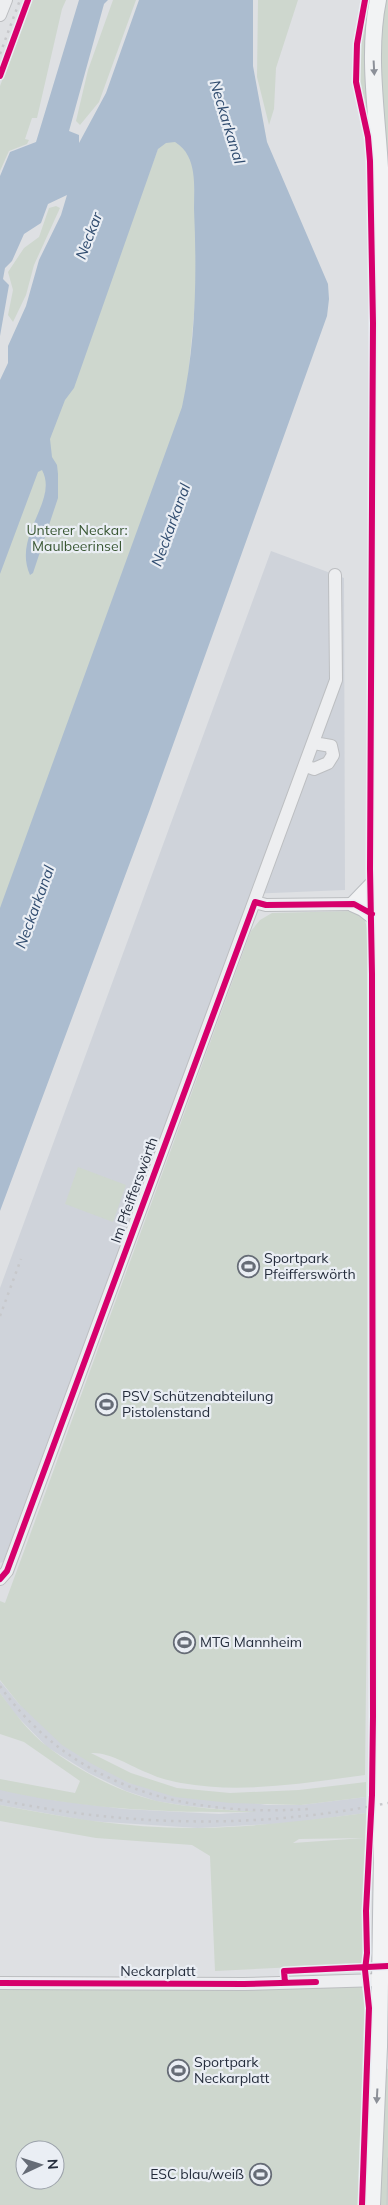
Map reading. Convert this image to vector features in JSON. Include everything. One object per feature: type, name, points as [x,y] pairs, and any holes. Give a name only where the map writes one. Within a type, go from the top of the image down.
[{"type":"main road","points":[[372,2205],[385,1867],[385,971],[381,922],[381,876],[385,774],[380,168],[373,46],[374,19],[378,0]]},
{"type":"main road","points":[[381,876],[354,904],[364,908],[381,922]]},
{"type":"main road","points":[[378,2047],[388,2062]]},
{"type":"street","points":[[0,15],[6,0]]},
{"type":"street","name":"Im Pfeifferswörth","points":[[0,1579],[7,1571],[306,766],[336,680],[335,575]]},
{"type":"street","points":[[306,766],[314,769],[328,763],[333,755],[331,746],[314,743]]},
{"type":"street","points":[[255,902],[266,905],[354,904]]},
{"type":"street","name":"Neckarplatt","points":[[0,1984],[380,1986]]},
{"type":"shaded area","points":[[271,551],[344,578],[345,890],[251,894],[3,1562],[0,1563],[0,1288]]},
{"type":"shaded area","points":[[0,1681],[19,1704],[129,1783],[267,1805],[301,1805],[366,1797],[366,1813],[289,1823],[198,1828],[89,1821],[0,1805],[0,1789],[53,1800],[124,1809],[219,1814],[251,1812],[156,1801],[126,1791],[89,1773],[47,1747],[14,1713],[0,1693]]},
{"type":"green space","points":[[32,0],[66,0],[62,9],[37,118],[32,118],[25,139],[29,140],[27,144],[9,151],[0,171],[0,86]]},
{"type":"green space","points":[[113,0],[136,0],[99,102],[80,125],[76,121],[88,70]]},
{"type":"green space","points":[[258,0],[298,0],[276,68],[274,109],[269,125],[257,77]]},
{"type":"green space","points":[[367,0],[372,0],[373,218],[371,142],[357,81],[358,45]]},
{"type":"green space","points":[[383,0],[388,0],[388,767],[378,44]]},
{"type":"green space","name":"Unterer Neckar: Maulbeerinsel","points":[[164,141],[183,141],[194,161],[197,282],[186,400],[0,911],[0,570],[159,146]]},
{"type":"green space","points":[[56,206],[60,208],[34,265],[26,295],[13,322],[8,315],[13,290],[8,272],[24,248],[39,237],[49,208]]},
{"type":"green space","name":"Sportpark Pfeifferswörth","points":[[352,911],[362,917],[367,928],[367,1594],[365,1775],[273,1786],[227,1788],[181,1783],[164,1779],[113,1757],[91,1753],[131,1773],[177,1788],[230,1793],[299,1790],[366,1782],[366,1797],[301,1805],[230,1803],[175,1797],[129,1783],[92,1764],[62,1745],[19,1704],[0,1680],[0,1601],[5,1603],[251,931],[260,920],[272,913]]},
{"type":"green space","points":[[78,1167],[126,1185],[113,1222],[65,1204]]},
{"type":"green space","points":[[0,1693],[34,1735],[60,1756],[100,1780],[128,1792],[157,1801],[208,1808],[260,1812],[194,1812],[129,1809],[65,1802],[0,1790],[0,1779],[75,1793],[80,1781],[24,1742],[0,1734]]},
{"type":"green space","points":[[0,1805],[100,1822],[175,1828],[262,1825],[366,1813],[363,1963],[296,1969],[295,1967],[215,1971],[210,1856],[192,1845],[96,1838],[0,1821]],"holes":[[[364,1838],[293,1843],[299,1839]]]},
{"type":"green space","name":"Sportpark Neckarplatt","points":[[362,1986],[362,1990],[366,1992],[362,2159],[358,2205],[0,2205],[0,1989],[214,1990]]},
{"type":"green space","points":[[384,2067],[388,2069],[388,2205],[379,2205]]},
{"type":"water","points":[[79,0],[108,0],[104,4],[69,131],[79,135],[79,143],[106,93],[139,0],[253,0],[253,66],[267,142],[328,284],[329,299],[327,316],[150,809],[0,1211],[0,908],[182,407],[193,333],[195,258],[194,182],[191,162],[186,152],[175,142],[166,143],[158,149],[74,388],[65,400],[50,439],[52,457],[57,465],[58,498],[33,573],[30,575],[26,560],[27,546],[30,532],[45,494],[46,482],[42,470],[38,472],[0,574],[0,380],[8,363],[8,346],[26,306],[39,260],[61,215],[67,195],[48,204],[41,223],[24,234],[12,261],[5,268],[3,279],[9,285],[0,336],[0,176],[10,152],[36,142]]},
{"type":"tram line","points":[[387,2205],[388,2158]]},
{"type":"railway","points":[[0,54],[20,0]]},
{"type":"railway","points":[[0,1316],[21,1259]]},
{"type":"railway","points":[[0,1686],[29,1721],[62,1750],[98,1772],[136,1789],[177,1801],[220,1808],[263,1810],[308,1809]]},
{"type":"railway","points":[[0,1800],[96,1816],[194,1821],[242,1821],[291,1817],[388,1803]]},
{"type":"cycle path","points":[[0,76],[28,0]]},
{"type":"cycle path","points":[[362,2205],[369,2008],[365,1970],[367,1953],[366,1911],[372,1795],[373,1716],[372,974],[370,869],[373,323],[370,161],[368,137],[356,82],[357,44],[365,0]]},
{"type":"cycle path","points":[[0,1579],[7,1571],[255,902],[266,905],[354,904],[372,914]]},
{"type":"cycle path","points":[[285,1983],[284,1971],[388,1966]]},
{"type":"cycle path","points":[[0,1983],[244,1984],[316,1982]]},
{"type":"place","name":"Sportpark Pfeifferswörth","points":[[248,1266]]},
{"type":"place","name":"PSV Schützenabteilung Pistolenstand","points":[[106,1404]]},
{"type":"place","name":"MTG Mannheim","points":[[184,1642]]},
{"type":"place","name":"Sportpark Neckarplatt","points":[[178,2070]]},
{"type":"place","name":"ESC blau/weiß","points":[[260,2174]]},
{"type":"water label","name":"Neckarkanal","points":[[227,122]]},
{"type":"water label","name":"Neckar","points":[[89,236]]},
{"type":"water label","name":"Neckarkanal","points":[[171,525]]},
{"type":"water label","name":"Neckarkanal","points":[[35,907]]}]
